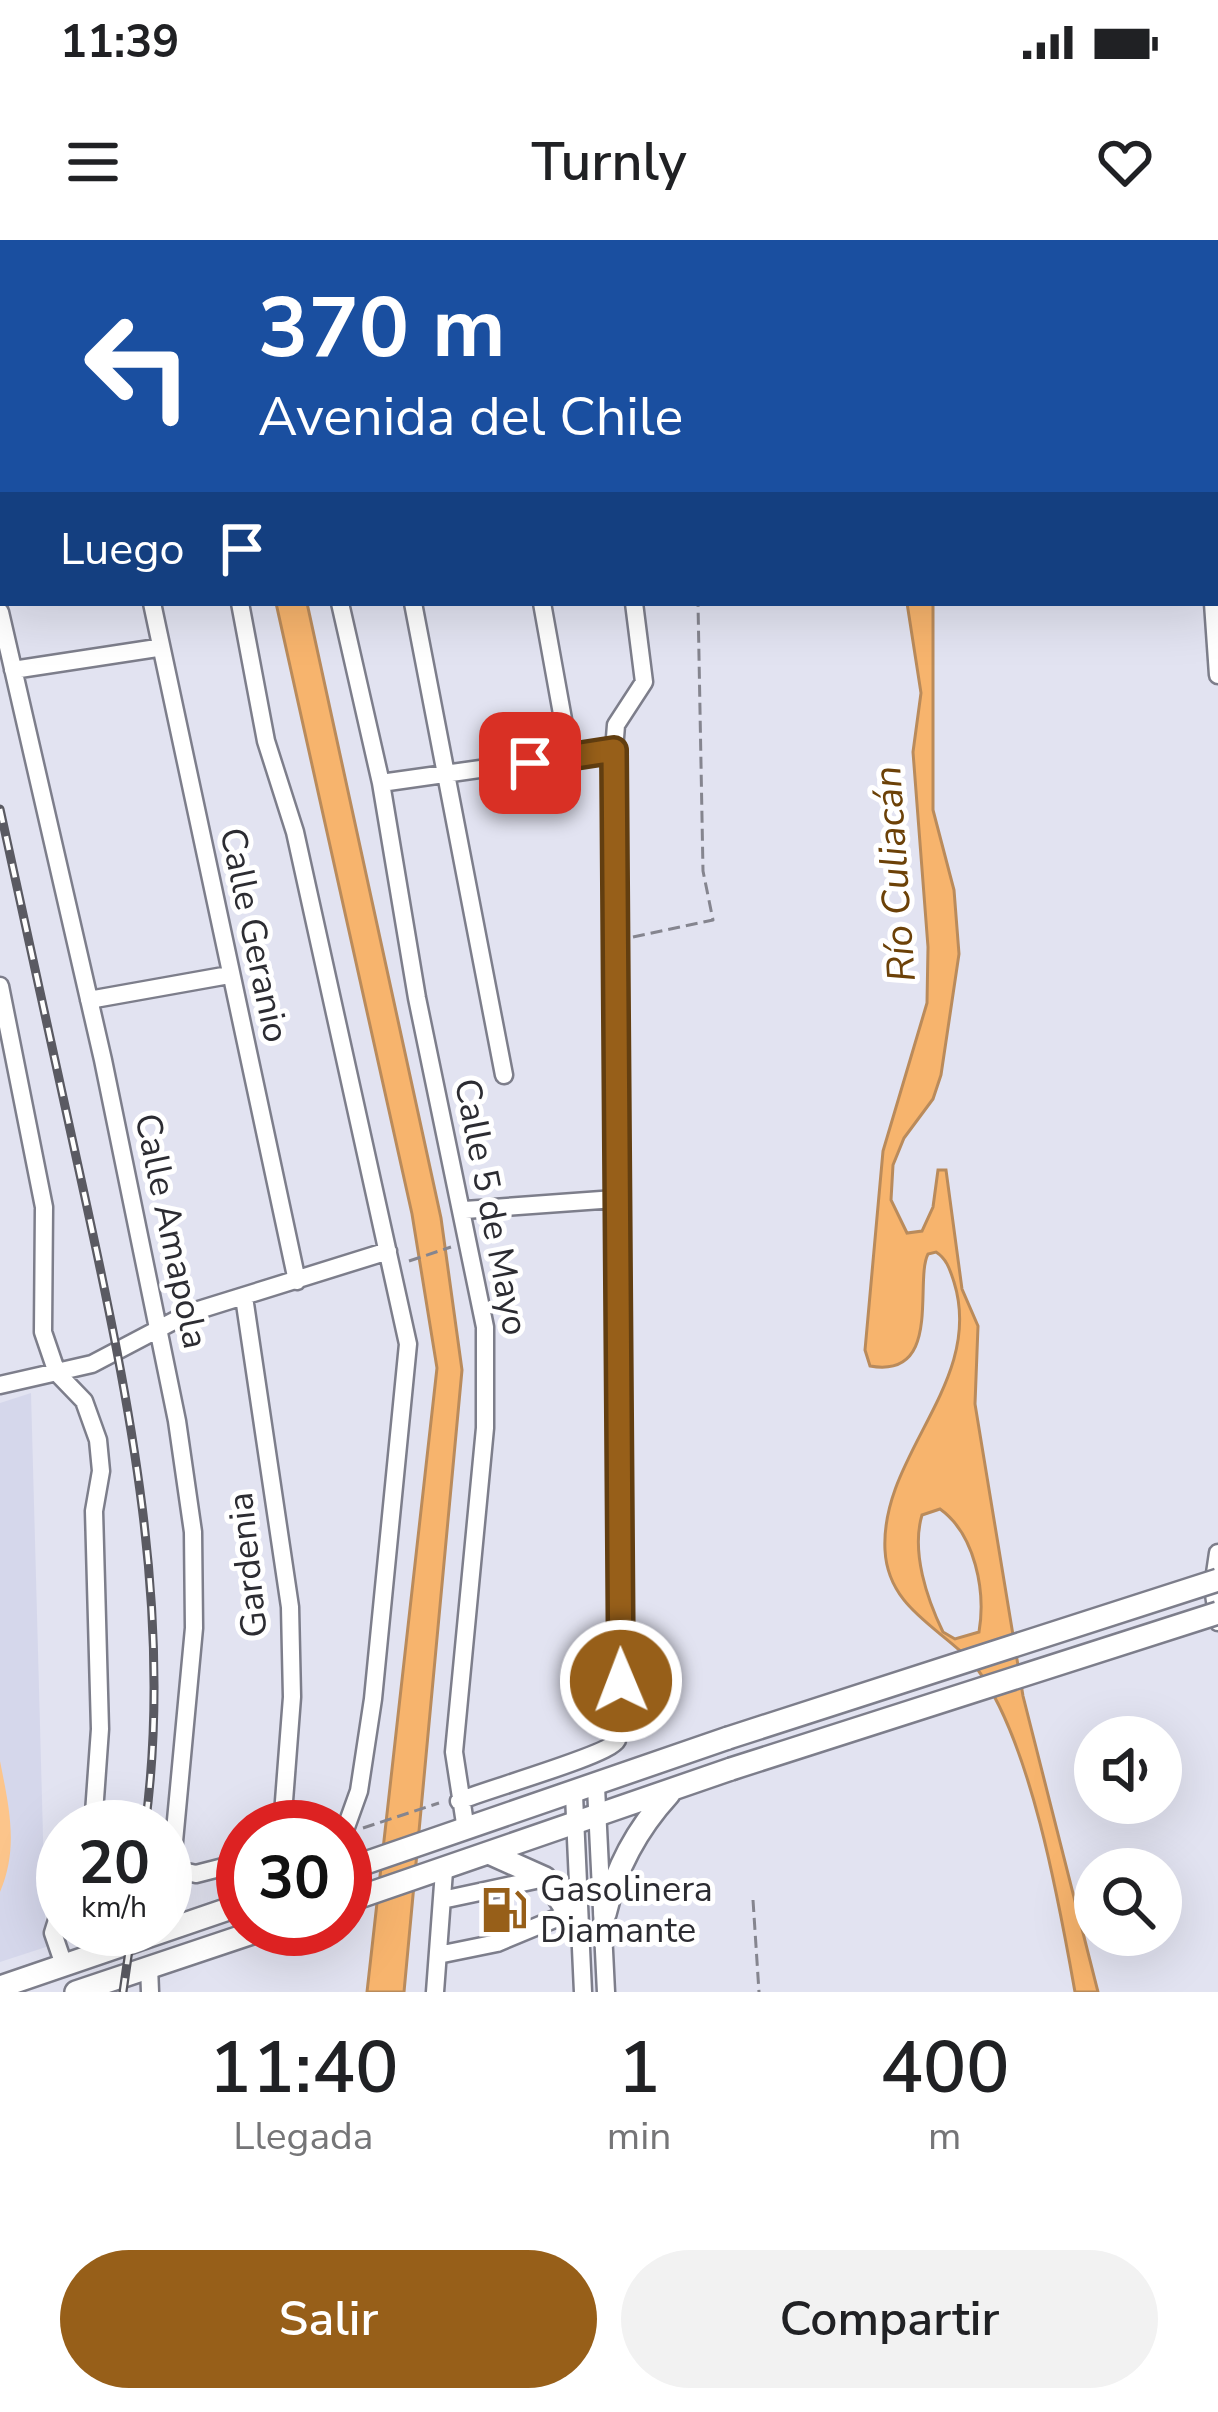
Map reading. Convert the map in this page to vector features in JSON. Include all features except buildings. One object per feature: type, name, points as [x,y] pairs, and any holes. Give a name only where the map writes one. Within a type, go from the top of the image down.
[{"type":"main road","points":[[372,1861],[728,1738],[1218,1580]]},
{"type":"main road","points":[[372,1894],[588,1823],[675,1787],[1218,1617]]},
{"type":"main road","points":[[605,1914],[640,1827],[675,1787]]},
{"type":"main road","points":[[491,1855],[545,1878],[578,1931]]},
{"type":"main road","points":[[0,1987],[216,1913]]},
{"type":"main road","points":[[76,1992],[216,1944]]},
{"type":"street","name":"Calle Geranio","points":[[152,606],[157,649],[297,1281]]},
{"type":"street","points":[[241,606],[266,741],[295,832],[396,1257],[407,1366],[357,1800]]},
{"type":"street","name":"Calle 5 de Mayo","points":[[341,606],[381,783],[417,998],[483,1309],[487,1393],[452,1801],[466,1830]]},
{"type":"street","points":[[414,606],[450,775],[504,1075]]},
{"type":"street","points":[[543,606],[570,758]]},
{"type":"street","points":[[452,1801],[609,1751],[617,1740],[621,1681],[614,750],[616,725],[644,682],[634,606]]},
{"type":"street","points":[[1213,606],[1218,675]]},
{"type":"street","name":"Calle Amapola","points":[[0,612],[89,1000],[177,1421],[195,1558],[189,1696],[171,1848],[178,1870],[196,1874],[216,1869]]},
{"type":"street","points":[[14,670],[157,649]]},
{"type":"street","points":[[381,783],[614,750]]},
{"type":"street","points":[[89,1000],[229,975]]},
{"type":"street","points":[[0,986],[44,1207],[43,1332],[57,1372],[84,1401],[98,1440],[101,1471],[94,1511],[100,1729],[95,1800]]},
{"type":"street","points":[[465,1210],[615,1198]]},
{"type":"street","points":[[0,1385],[92,1364],[156,1326],[297,1281],[396,1257]]},
{"type":"street","name":"Gardenia","points":[[244,1298],[290,1607],[292,1697],[284,1800]]},
{"type":"street","points":[[1218,1553],[1214,1587],[1218,1617]]},
{"type":"street","points":[[585,1791],[605,1914],[606,1992]]},
{"type":"street","points":[[583,1992],[578,1931],[588,1823]]},
{"type":"street","points":[[435,1992],[442,1900],[438,1874]]},
{"type":"street","points":[[442,1900],[545,1878]]},
{"type":"street","points":[[438,1955],[578,1931],[605,1949]]},
{"type":"street","points":[[61,1956],[64,1965]]},
{"type":"street","points":[[149,1966],[150,1992]]},
{"type":"path","points":[[618,940],[713,920],[703,871],[698,606]]},
{"type":"path","points":[[396,1257],[454,1246]]},
{"type":"path","points":[[372,1825],[452,1801]]},
{"type":"path","points":[[753,1900],[759,1992]]},
{"type":"shaded area","points":[[277,606],[308,606],[441,1218],[462,1370],[404,1992],[367,1992],[437,1368],[412,1214]]},
{"type":"shaded area","points":[[907,606],[933,606],[933,810],[954,890],[959,954],[941,1075],[933,1099],[904,1138],[893,1165],[891,1200],[907,1233],[922,1231],[933,1207],[938,1170],[946,1170],[962,1289],[978,1326],[975,1404],[1023,1696],[1074,1897],[1074,1956],[1089,1956],[1098,1992],[1075,1992],[1028,1780],[997,1701],[966,1656],[908,1605],[889,1571],[885,1550],[888,1515],[898,1482],[944,1385],[956,1353],[960,1318],[948,1265],[936,1252],[928,1254],[917,1343],[908,1358],[893,1366],[870,1366],[865,1350],[883,1151],[927,1003],[928,947],[913,752],[921,693]],"holes":[[[940,1509],[970,1548],[981,1599],[979,1632],[955,1639],[943,1632],[922,1575],[918,1544],[922,1515]]]},
{"type":"shaded area","points":[[31,1393],[42,1800],[36,1800],[36,1950],[0,1962],[0,1403]]},
{"type":"shaded area","points":[[0,1761],[11,1843],[0,1892]]},
{"type":"railway","points":[[0,809],[131,1429],[150,1588],[154,1668],[148,1800]]},
{"type":"railway","points":[[123,1992],[128,1956]]},
{"type":"place","name":"Gasolinera Diamante","points":[[504,1910]]},
{"type":"route","points":[[530,763],[614,750],[621,1681]]},
{"type":"water label","name":"Río Culiacán","points":[[895,874]]}]
